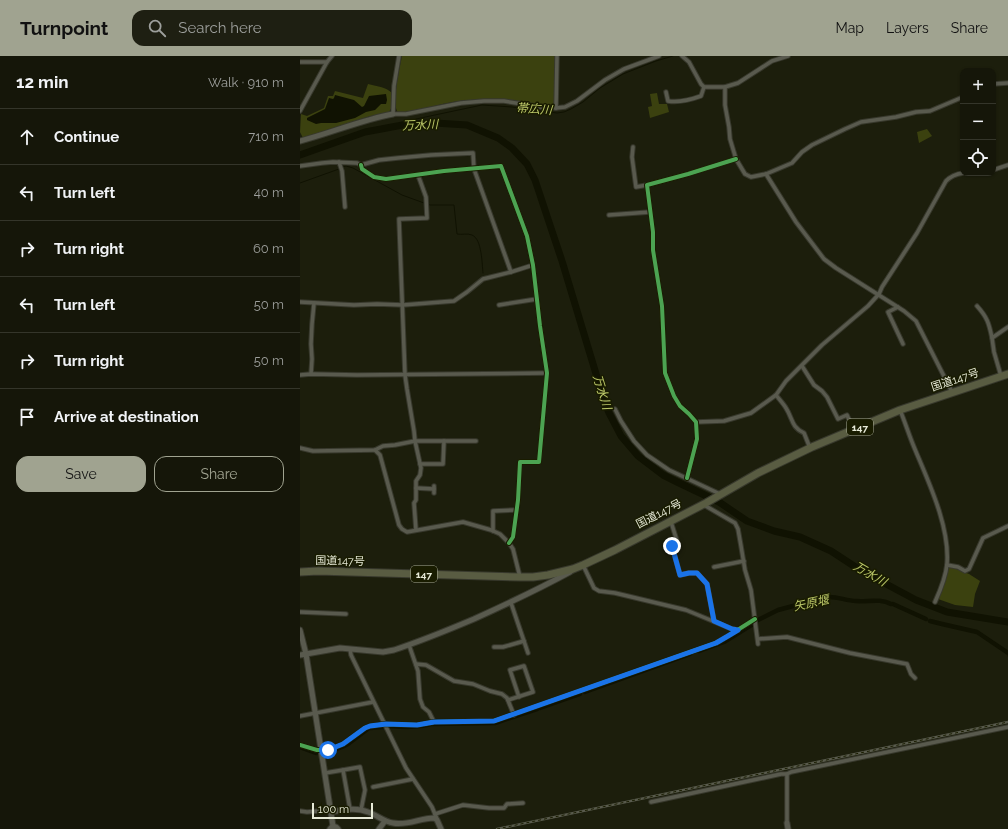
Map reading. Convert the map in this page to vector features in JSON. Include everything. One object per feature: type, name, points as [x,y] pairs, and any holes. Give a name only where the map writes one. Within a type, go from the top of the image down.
[{"type":"highway","name":"国道147号","points":[[300,572],[318,571],[533,577],[573,569],[615,550],[704,504],[758,473],[810,448],[900,410],[1005,375]]},
{"type":"street","points":[[300,111],[327,62],[332,56]]},
{"type":"street","points":[[393,114],[394,86],[399,56]]},
{"type":"street","points":[[556,108],[557,56]]},
{"type":"street","points":[[300,140],[366,120],[393,114],[406,114],[425,111],[461,103],[504,101],[541,107],[565,107],[577,101],[605,80],[624,69],[659,56]]},
{"type":"street","points":[[682,56],[689,62],[700,84],[704,87],[724,87],[738,83],[772,61],[788,56]]},
{"type":"street","points":[[300,62],[327,62]]},
{"type":"street","points":[[996,84],[1008,83]]},
{"type":"street","points":[[666,92],[668,101],[674,102],[690,100],[701,96],[704,87]]},
{"type":"street","points":[[724,87],[730,139],[736,159],[745,174],[751,177],[766,174],[792,163],[802,152],[812,145],[861,122],[892,118],[916,112],[930,111],[960,98]]},
{"type":"street","points":[[633,147],[632,158],[636,187],[688,174],[736,159]]},
{"type":"street","points":[[300,166],[322,162],[357,163],[361,165],[379,160],[473,153],[474,169],[511,272]]},
{"type":"street","points":[[340,163],[345,207]]},
{"type":"street","points":[[361,165],[362,169],[374,178],[386,179],[444,171],[501,166],[527,236],[533,265],[547,374],[539,462],[520,462],[513,536],[509,542]]},
{"type":"street","points":[[996,169],[1008,165]]},
{"type":"street","points":[[766,174],[796,222],[824,259],[879,294],[916,321],[952,392]]},
{"type":"street","points":[[696,422],[724,422],[751,413],[776,395],[786,381],[822,345],[868,306],[879,294],[882,286],[917,233],[946,181],[950,177],[960,174]]},
{"type":"street","points":[[416,530],[414,503],[416,500],[416,481],[420,475],[420,464],[405,374],[399,219],[427,218],[426,201],[418,175]]},
{"type":"street","points":[[647,185],[653,232],[653,250],[662,306],[665,374],[680,406],[696,422],[697,439],[687,478]]},
{"type":"street","points":[[609,215],[650,212]]},
{"type":"street","points":[[300,302],[354,305],[403,305],[454,301],[483,279],[533,265]]},
{"type":"street","points":[[499,305],[537,299]]},
{"type":"street","points":[[311,374],[311,344],[314,303]]},
{"type":"street","points":[[977,306],[984,314],[989,324],[992,346],[1005,375]]},
{"type":"street","points":[[898,307],[888,312],[903,344]]},
{"type":"street","points":[[992,338],[1008,327]]},
{"type":"street","points":[[802,366],[814,385],[827,397],[838,419],[847,415],[853,430]]},
{"type":"street","points":[[300,375],[547,374]]},
{"type":"street","points":[[776,395],[786,408],[794,426],[804,433],[810,448]]},
{"type":"street","points":[[615,409],[634,441],[647,456],[669,470],[719,495]]},
{"type":"street","points":[[900,410],[911,441],[931,487],[944,529],[947,564],[942,584],[935,602]]},
{"type":"street","points":[[300,448],[313,451],[375,450],[383,446],[415,441],[476,441]]},
{"type":"street","points":[[420,464],[443,464],[444,441]]},
{"type":"street","points":[[375,450],[380,455],[398,525],[402,529],[407,532],[463,522],[493,531],[500,534],[509,542],[513,549],[520,577]]},
{"type":"street","points":[[416,488],[434,489]]},
{"type":"street","points":[[704,504],[735,523],[738,529],[745,570],[751,590],[758,641],[787,637],[850,653],[907,664],[911,674],[915,678]]},
{"type":"street","points":[[493,531],[493,511],[516,510]]},
{"type":"street","points":[[671,521],[678,544],[672,546],[680,575],[697,573],[707,584],[714,621]]},
{"type":"street","points":[[947,564],[965,571],[969,570],[983,538],[1008,526]]},
{"type":"street","points":[[714,567],[744,562]]},
{"type":"street","points":[[583,565],[594,588],[599,591],[614,593],[686,610],[732,629],[738,630]]},
{"type":"street","points":[[303,654],[340,648],[383,652],[409,646],[511,602],[546,585],[573,569]]},
{"type":"street","points":[[543,586],[547,582],[548,575]]},
{"type":"street","points":[[511,602],[528,653]]},
{"type":"street","points":[[300,612],[346,614]]},
{"type":"street","points":[[300,745],[321,751],[328,750],[343,744],[365,728],[386,724],[417,725],[434,722],[494,721],[716,643],[755,619]]},
{"type":"street","points":[[300,630],[334,828]]},
{"type":"street","points":[[494,647],[503,647],[524,641]]},
{"type":"street","points":[[409,646],[418,671],[420,699],[423,707],[429,712],[434,722]]},
{"type":"street","points":[[350,649],[351,655],[373,702],[386,724],[406,768],[432,807],[441,829]]},
{"type":"street","points":[[416,664],[426,665],[454,681],[473,684],[502,694],[507,698],[514,714]]},
{"type":"street","points":[[508,700],[518,697],[534,692],[524,666],[510,670],[518,697]]},
{"type":"street","points":[[300,716],[373,702]]},
{"type":"street","points":[[651,802],[1008,726]]},
{"type":"street","points":[[325,773],[360,767],[365,790],[361,810]]},
{"type":"street","points":[[343,770],[350,809]]},
{"type":"street","points":[[787,774],[788,826]]},
{"type":"street","points":[[373,787],[413,780]]},
{"type":"street","points":[[435,814],[462,805],[504,808],[507,804],[523,803]]},
{"type":"street","points":[[300,812],[350,809],[361,810],[394,824],[430,818],[437,820]]},
{"type":"street","points":[[379,829],[385,821]]},
{"type":"green space","points":[[402,56],[556,56],[554,105],[494,100],[470,100],[451,102],[398,113],[395,102]]},
{"type":"green space","points":[[368,84],[384,88],[392,93],[392,107],[389,112],[367,117],[303,138],[300,132],[301,114],[307,116],[324,108],[328,96],[333,96],[335,91],[363,98]]},
{"type":"green space","points":[[657,93],[659,104],[667,104],[669,112],[650,118],[648,107],[652,106],[650,94]]},
{"type":"green space","points":[[927,129],[932,136],[919,143],[917,132]]},
{"type":"green space","points":[[949,566],[969,574],[980,581],[975,594],[973,607],[955,605],[938,599]]},
{"type":"shaded area","points":[[386,94],[386,104],[381,104],[375,110],[366,112],[355,118],[336,123],[316,124],[307,120],[307,118],[325,109],[329,98],[333,99],[335,95],[354,100],[362,107],[369,96]]},
{"type":"waterway","name":"帯広川","points":[[408,124],[416,119],[482,105],[557,113],[564,112],[583,102],[600,88],[623,74],[673,56]]},
{"type":"waterway","name":"万水川","points":[[300,155],[365,132],[408,124],[435,123],[467,125],[498,138],[512,148],[527,164],[535,180],[562,261],[603,397],[609,413],[621,436],[638,456],[663,475],[719,502],[747,521],[774,531],[800,537],[831,551],[860,570],[916,600],[947,612],[1008,622]]},
{"type":"waterway","points":[[342,167],[346,166],[353,168],[402,195],[424,203]]},
{"type":"waterway","points":[[300,183],[339,169]]},
{"type":"waterway","points":[[427,204],[454,205],[457,234],[470,234],[478,241],[481,252],[483,273]]},
{"type":"waterway","name":"矢原堰","points":[[758,620],[778,610],[827,597],[852,601],[883,601],[891,604]]},
{"type":"waterway","name":"矢原堰","points":[[893,604],[926,619]]},
{"type":"waterway","name":"矢原堰","points":[[930,621],[977,632],[1008,653]]},
{"type":"waterway","name":"矢原堰","points":[[699,651],[724,642],[753,624]]},
{"type":"waterway","name":"矢原堰","points":[[585,692],[690,654]]},
{"type":"waterway","name":"矢原堰","points":[[540,708],[580,694]]},
{"type":"waterway","name":"矢原堰","points":[[388,726],[410,727],[431,724],[495,723],[537,709]]},
{"type":"waterway","name":"矢原堰","points":[[328,752],[348,744],[369,728],[385,727]]},
{"type":"waterway","name":"矢原堰","points":[[300,747],[316,753]]},
{"type":"railway","points":[[497,829],[1008,722]]},
{"type":"cycle path","points":[[687,478],[697,439],[696,422],[680,406],[674,396],[665,373],[662,306],[653,250],[653,232],[647,185],[736,159]]},
{"type":"cycle path","points":[[361,165],[362,169],[374,177],[386,179],[444,171],[501,166],[527,236],[533,265],[547,373],[539,462],[520,462],[518,500],[513,537],[509,543]]},
{"type":"cycle path","points":[[300,745],[317,750],[328,750],[343,744],[365,728],[386,724],[417,725],[434,722],[494,721],[716,643],[755,619]]},
{"type":"route","points":[[328,750],[343,744],[370,726],[386,724],[417,725],[434,722],[494,721],[716,643],[738,630],[714,621],[707,584],[697,573],[680,575],[672,546]]}]
